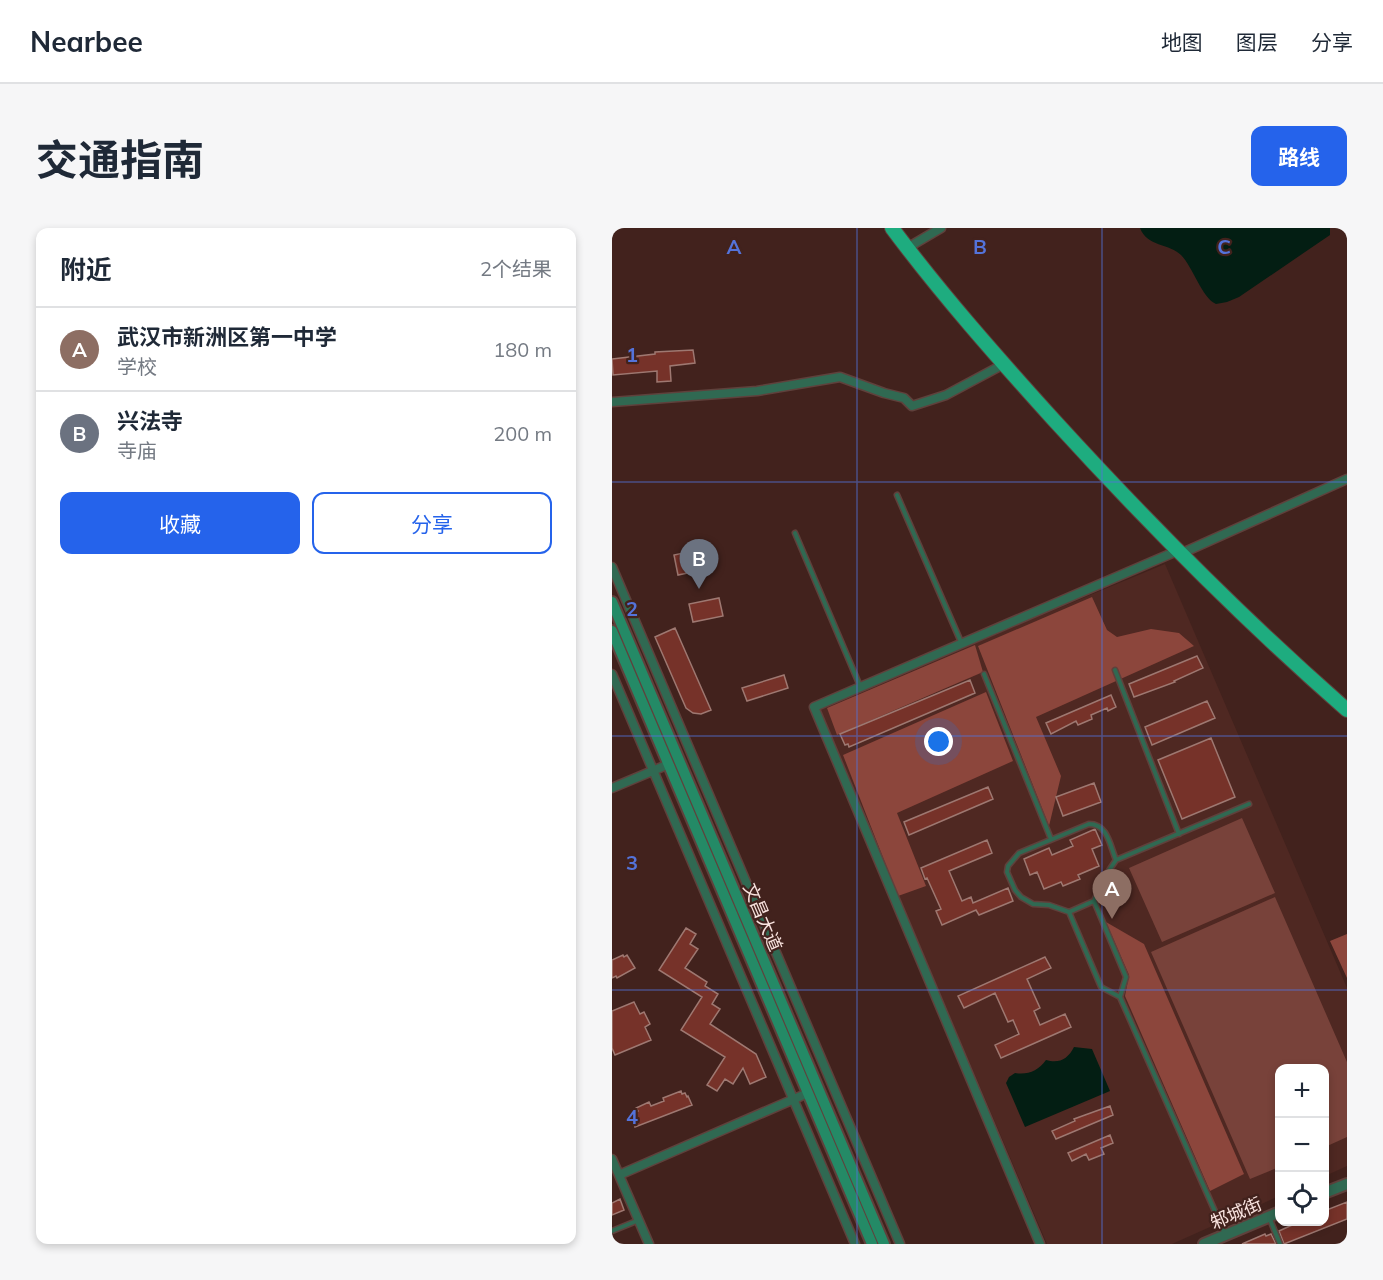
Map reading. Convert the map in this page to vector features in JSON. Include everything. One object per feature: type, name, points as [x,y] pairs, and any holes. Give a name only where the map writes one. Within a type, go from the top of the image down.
[{"type":"highway","points":[[892,228],[1004,364],[1178,553],[1242,615],[1347,710]]},
{"type":"main road","name":"文昌大道","points":[[612,602],[884,1244]]},
{"type":"main road","name":"文昌大道","points":[[612,631],[872,1244]]},
{"type":"street","points":[[907,248],[941,228]]},
{"type":"street","points":[[612,402],[757,391],[840,377],[904,398],[912,406],[946,395],[1004,364]]},
{"type":"street","points":[[1041,1244],[814,707],[1347,479]]},
{"type":"street","points":[[612,567],[900,1244]]},
{"type":"street","points":[[612,674],[855,1244]]},
{"type":"street","points":[[612,788],[669,764]]},
{"type":"street","points":[[619,1175],[808,1093]]},
{"type":"street","points":[[612,1159],[649,1244]]},
{"type":"street","points":[[1329,1191],[1347,1184]]},
{"type":"street","name":"邾城街","points":[[1204,1244],[1274,1215]]},
{"type":"lane","points":[[897,495],[962,643]]},
{"type":"lane","points":[[795,533],[860,687]]},
{"type":"lane","points":[[1114,670],[1179,834]]},
{"type":"lane","points":[[984,674],[1051,839]]},
{"type":"lane","points":[[1116,860],[1104,831],[1096,824],[1089,824],[1019,853],[1011,861],[1007,872],[1015,890],[1021,897],[1033,904],[1049,905],[1069,912],[1094,901],[1104,878],[1116,860],[1249,804]]},
{"type":"lane","points":[[1094,901],[1126,977],[1120,997]]},
{"type":"lane","points":[[1069,912],[1101,987],[1120,997],[1226,1235]]},
{"type":"lane","points":[[1274,1215],[1280,1244]]},
{"type":"lane","points":[[612,1231],[639,1220]]},
{"type":"shaded area","points":[[1140,228],[1330,228],[1330,235],[1239,297],[1216,304],[1206,296],[1181,255],[1171,248],[1148,239]]},
{"type":"shaded area","points":[[1165,564],[1347,988],[1347,1166],[1329,1174],[1329,1064],[1275,1064],[1275,1198],[1172,1244],[1047,1244],[818,708]]},
{"type":"shaded area","points":[[1092,597],[1107,630],[1117,637],[1151,629],[1179,633],[1194,646],[1036,717],[1061,776],[1049,826],[978,646]]},
{"type":"shaded area","points":[[975,645],[983,672],[837,735],[827,708]]},
{"type":"shaded area","points":[[986,692],[1013,761],[897,813],[926,886],[898,896],[843,755]]},
{"type":"shaded area","points":[[1242,818],[1275,893],[1162,942],[1129,868]]},
{"type":"shaded area","points":[[1275,897],[1347,1062],[1347,1137],[1329,1145],[1329,1064],[1275,1064],[1275,1169],[1250,1179],[1151,952]]},
{"type":"shaded area","points":[[1106,922],[1144,944],[1244,1174],[1210,1191],[1125,996],[1129,975]]},
{"type":"shaded area","points":[[1347,934],[1347,978],[1330,941]]},
{"type":"shaded area","points":[[1074,1047],[1092,1049],[1110,1091],[1025,1127],[1006,1083],[1009,1077],[1015,1073],[1032,1071],[1046,1060],[1063,1059]]},
{"type":"building","points":[[693,350],[695,363],[670,366],[671,381],[657,382],[657,371],[613,375],[612,359],[655,354],[655,352]]},
{"type":"building","points":[[707,548],[711,568],[678,575],[674,555]]},
{"type":"building","points":[[719,598],[723,616],[693,622],[689,604]]},
{"type":"building","points":[[675,628],[711,710],[701,714],[693,713],[686,708],[655,637]]},
{"type":"building","points":[[1197,656],[1203,668],[1175,682],[1134,697],[1129,684]]},
{"type":"building","points":[[784,675],[788,688],[747,701],[742,688]]},
{"type":"building","points":[[970,680],[975,693],[849,747],[848,744],[845,745],[840,734]]},
{"type":"building","points":[[1111,695],[1116,707],[1108,711],[1107,708],[1091,715],[1092,719],[1078,725],[1076,721],[1051,734],[1046,723]]},
{"type":"building","points":[[1207,701],[1215,718],[1152,745],[1145,727]]},
{"type":"building","points":[[1211,738],[1235,797],[1182,819],[1158,760]]},
{"type":"building","points":[[1094,783],[1101,802],[1063,816],[1056,797]]},
{"type":"building","points":[[988,787],[993,799],[909,835],[904,822]]},
{"type":"building","points":[[1095,829],[1102,845],[1092,849],[1099,866],[1078,875],[1080,879],[1063,886],[1061,882],[1044,889],[1037,872],[1030,875],[1024,859],[1049,848],[1052,855],[1073,846],[1070,840]]},
{"type":"building","points":[[987,840],[992,853],[949,871],[962,901],[971,897],[973,903],[1008,888],[1013,901],[979,915],[976,910],[942,925],[936,911],[941,909],[921,868]]},
{"type":"building","points":[[686,928],[696,934],[690,944],[698,949],[685,968],[707,982],[705,986],[718,994],[712,1004],[720,1009],[710,1024],[756,1054],[766,1077],[750,1084],[743,1068],[733,1084],[725,1079],[717,1091],[707,1085],[725,1057],[681,1030],[702,997],[659,970]]},
{"type":"building","points":[[623,955],[624,957],[627,955],[635,968],[617,978],[616,976],[612,978],[612,960]]},
{"type":"building","points":[[1045,957],[1051,968],[1027,979],[1040,1008],[1034,1011],[1040,1025],[1065,1014],[1071,1027],[1001,1058],[995,1045],[1019,1034],[1013,1020],[1008,1022],[995,993],[964,1008],[958,996]]},
{"type":"building","points":[[634,1002],[640,1014],[644,1012],[650,1024],[645,1027],[651,1040],[615,1055],[612,1048],[612,1011]]},
{"type":"building","points":[[681,1091],[682,1094],[685,1093],[688,1096],[692,1105],[635,1127],[632,1114],[638,1111],[636,1108],[649,1102],[651,1106]]},
{"type":"building","points":[[1110,1106],[1113,1115],[1056,1139],[1052,1131],[1075,1121],[1074,1119]]},
{"type":"building","points":[[1110,1135],[1113,1143],[1101,1148],[1104,1154],[1089,1160],[1086,1154],[1072,1161],[1068,1153]]},
{"type":"building","points":[[620,1199],[624,1210],[612,1215],[612,1203]]},
{"type":"building","points":[[1347,1202],[1347,1219],[1284,1244],[1279,1231],[1290,1226],[1329,1226],[1329,1209]]},
{"type":"building","points":[[1265,1234],[1266,1236],[1271,1234],[1276,1244],[1242,1244]]},
{"type":"place","name":"兴法寺","points":[[699,589]]},
{"type":"place","name":"武汉市新洲区第一中学","points":[[1112,919]]}]
